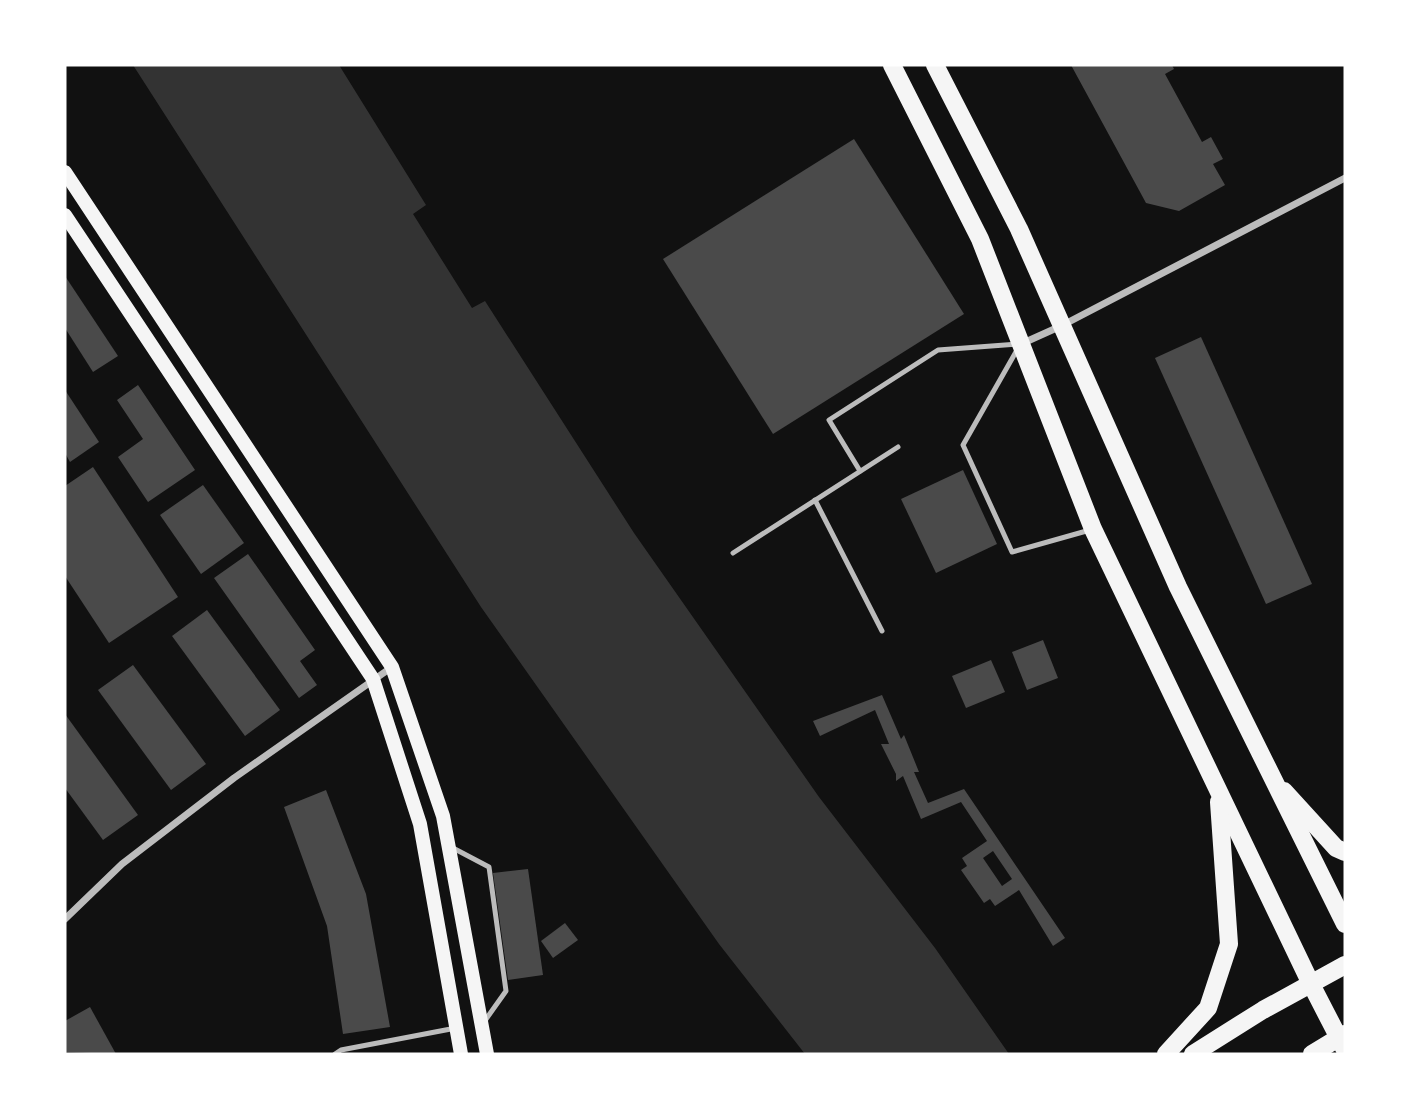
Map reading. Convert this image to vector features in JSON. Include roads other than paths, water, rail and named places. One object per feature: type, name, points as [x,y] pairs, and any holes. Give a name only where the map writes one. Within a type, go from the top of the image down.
[{"type":"main road","points":[[892,65],[980,239],[1093,529],[1311,984],[1343,1041],[1312,1054]]},
{"type":"main road","points":[[935,65],[1019,229],[1178,587],[1345,923]]},
{"type":"main road","points":[[65,172],[392,667],[443,816],[487,1054]]},
{"type":"main road","points":[[65,215],[373,679],[421,824],[461,1054]]},
{"type":"main road","points":[[1270,775],[1336,848],[1345,852]]},
{"type":"main road","points":[[1166,1054],[1208,1008],[1230,944],[1219,791]]},
{"type":"main road","points":[[1193,1054],[1345,965]]},
{"type":"street","points":[[1020,344],[1061,326],[1345,178]]},
{"type":"street","points":[[65,919],[122,864],[392,667]]},
{"type":"lane","points":[[860,471],[829,420],[938,350],[1020,344]]},
{"type":"lane","points":[[1020,344],[963,445],[1012,552],[1093,529]]},
{"type":"lane","points":[[733,553],[898,447]]},
{"type":"lane","points":[[815,500],[882,631]]},
{"type":"lane","points":[[449,845],[489,867],[506,991],[482,1025]]},
{"type":"lane","points":[[335,1054],[341,1050],[456,1028]]}]
